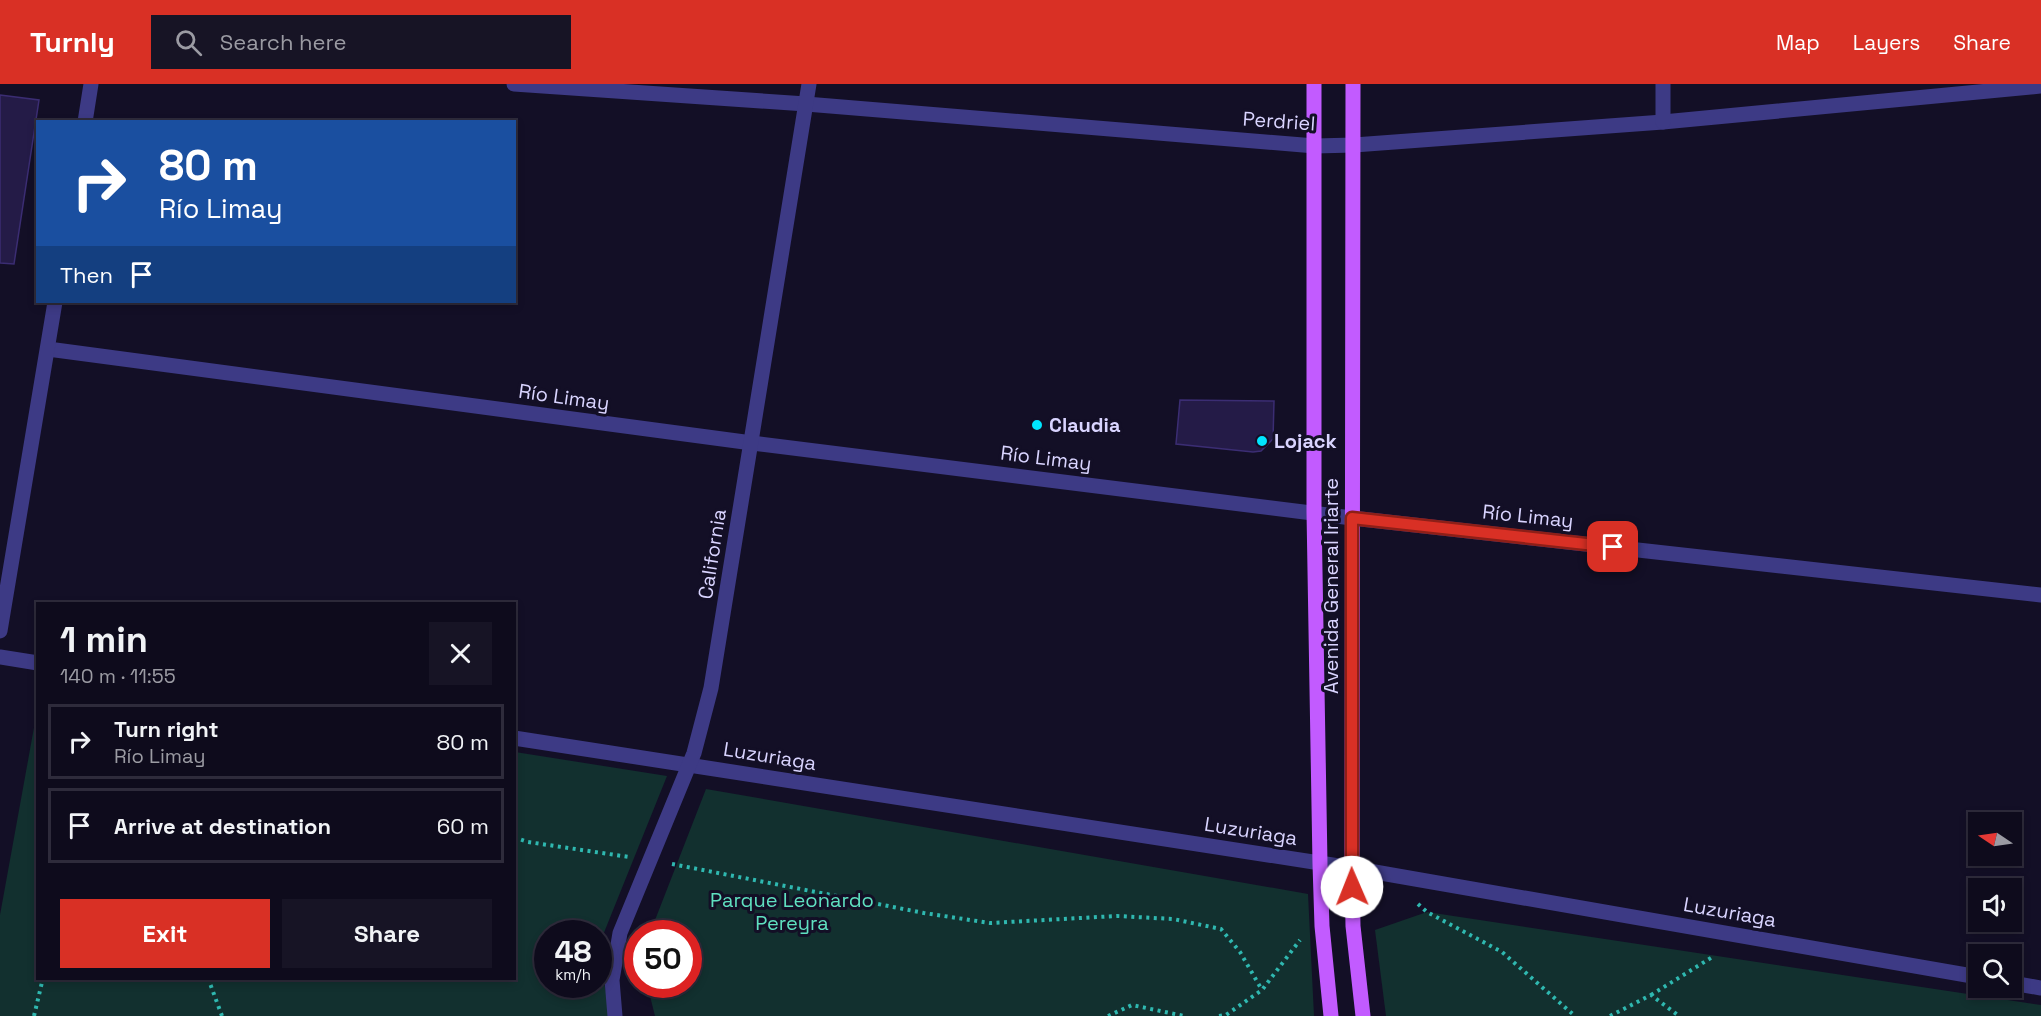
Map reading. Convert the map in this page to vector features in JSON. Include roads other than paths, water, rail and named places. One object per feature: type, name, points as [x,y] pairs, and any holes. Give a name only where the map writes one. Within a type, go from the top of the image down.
[{"type":"main road","name":"Avenida General Iriarte","points":[[1314,84],[1314,512],[1320,864],[1322,926],[1331,1016]]},
{"type":"main road","name":"Avenida General Iriarte","points":[[1353,84],[1352,868],[1353,926],[1363,1016]]},
{"type":"street","points":[[85,120],[91,84]]},
{"type":"street","name":"Perdriel","points":[[514,84],[806,104],[1315,146],[1663,122],[2041,86]]},
{"type":"street","name":"California","points":[[615,1016],[612,980],[614,955],[620,933],[690,765],[700,736],[711,688],[809,84]]},
{"type":"street","points":[[1663,84],[1663,122]]},
{"type":"street","points":[[0,630],[56,303]]},
{"type":"street","name":"Río Limay","points":[[48,349],[752,443],[1352,518],[2041,595]]},
{"type":"street","points":[[0,657],[36,663]]},
{"type":"street","name":"Luzuriaga","points":[[516,738],[1352,868],[1968,975]]},
{"type":"street","points":[[2022,985],[2041,988]]},
{"type":"place","name":"Claudia","points":[[1037,425]]},
{"type":"place","name":"Lojack","points":[[1262,441]]},
{"type":"park label","name":"Parque Leonardo Pereyra","points":[[792,912]]}]
